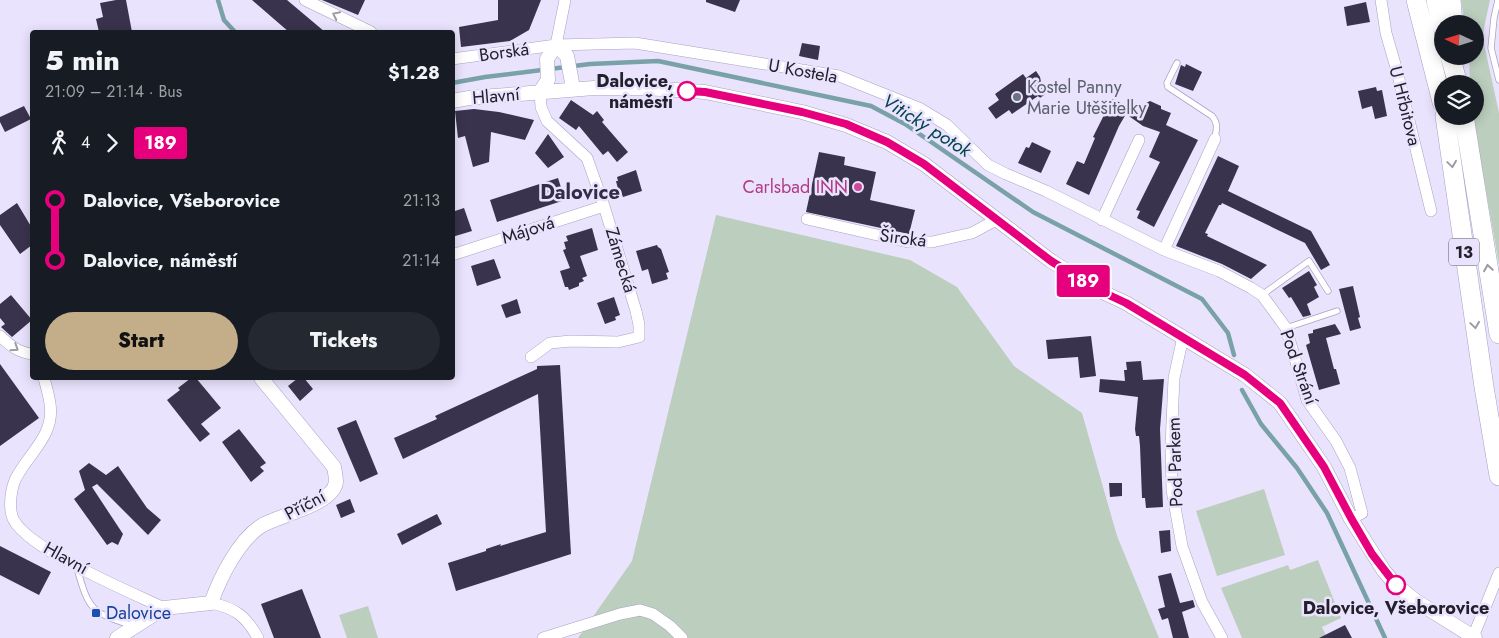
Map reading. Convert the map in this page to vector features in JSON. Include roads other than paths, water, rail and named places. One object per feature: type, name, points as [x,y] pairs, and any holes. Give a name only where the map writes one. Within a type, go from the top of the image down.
[{"type":"highway","points":[[1416,0],[1435,75]]},
{"type":"highway","points":[[1436,0],[1439,15]]},
{"type":"highway","points":[[1451,0],[1452,15]]},
{"type":"highway","name":"13","points":[[1446,125],[1484,387],[1499,476]]},
{"type":"highway","name":"13","points":[[1465,125],[1499,334]]},
{"type":"street","points":[[306,0],[365,30]]},
{"type":"street","points":[[544,86],[547,59],[556,45],[566,0]]},
{"type":"street","name":"U Hřbitova","points":[[1381,0],[1386,33],[1430,211]]},
{"type":"street","name":"U Kostela","points":[[556,45],[635,42],[839,76],[919,108],[947,126],[988,165],[1022,181]]},
{"type":"street","points":[[556,45],[567,56],[572,83]]},
{"type":"street","name":"Borská","points":[[455,59],[556,45]]},
{"type":"street","name":"Hlavní","points":[[455,100],[572,83],[705,92],[802,112],[846,124],[887,142],[924,164],[1051,261],[1088,285],[1126,303],[1245,375],[1280,403],[1356,516],[1372,554],[1396,585],[1416,601],[1474,637]]},
{"type":"street","name":"Zámecká","points":[[531,357],[550,343],[571,341],[618,342],[639,337],[636,311],[604,206],[587,158],[547,121],[541,107],[544,86]]},
{"type":"street","points":[[1164,250],[1215,139]]},
{"type":"street","points":[[1102,220],[1139,140]]},
{"type":"street","name":"Pod Strání","points":[[1022,181],[1164,250],[1220,271],[1262,296],[1286,328],[1306,400],[1336,441],[1350,468],[1356,516]]},
{"type":"street","name":"Májová","points":[[455,254],[604,206]]},
{"type":"street","name":"Široká","points":[[807,219],[908,242],[932,242],[972,233],[996,220]]},
{"type":"street","points":[[0,336],[13,349],[21,353],[30,354]]},
{"type":"street","name":"Pod Parkem","points":[[1183,337],[1174,378],[1171,446],[1172,490],[1182,546],[1202,602],[1222,638]]},
{"type":"street","name":"Hlavní","points":[[45,380],[51,405],[49,428],[16,479],[11,498],[12,517],[28,536],[52,553],[164,608]]},
{"type":"street","name":"Příční","points":[[211,603],[218,584],[236,551],[261,526],[327,498],[336,484],[334,467],[263,380]]},
{"type":"street","points":[[1474,637],[1499,573]]},
{"type":"street","points":[[117,638],[164,608],[211,603],[229,607],[246,619],[258,638]]},
{"type":"street","points":[[543,638],[620,614],[640,610],[654,614],[682,638]]},
{"type":"lane","points":[[1498,0],[1494,18],[1492,48],[1499,80]]},
{"type":"lane","points":[[1177,63],[1168,87],[1212,116],[1217,126],[1215,139]]},
{"type":"lane","points":[[1262,296],[1309,261],[1328,291]]},
{"type":"lane","points":[[1286,328],[1337,311]]},
{"type":"lane","points":[[76,566],[85,597],[93,608],[108,618],[134,626]]},
{"type":"waterway","name":"Vitický potok","points":[[218,0],[224,20],[233,30]]},
{"type":"waterway","name":"Vitický potok","points":[[455,82],[590,64],[658,61],[871,106],[905,124],[1033,212],[1202,299],[1228,333],[1234,355]]},
{"type":"waterway","name":"Vitický potok","points":[[1242,390],[1261,424],[1297,468],[1327,513],[1385,638]]},
{"type":"place","name":"Dalovice, náměstí","points":[[687,91]]},
{"type":"place","name":"Kostel Panny Marie Utěšitelky","points":[[1017,97]]},
{"type":"place","name":"Carlsbad INN","points":[[858,187]]},
{"type":"place","name":"Dalovice, Všeborovice","points":[[1396,585]]},
{"type":"place","name":"Dalovice","points":[[96,613]]},
{"type":"district","name":"Dalovice","points":[[580,192]]}]
